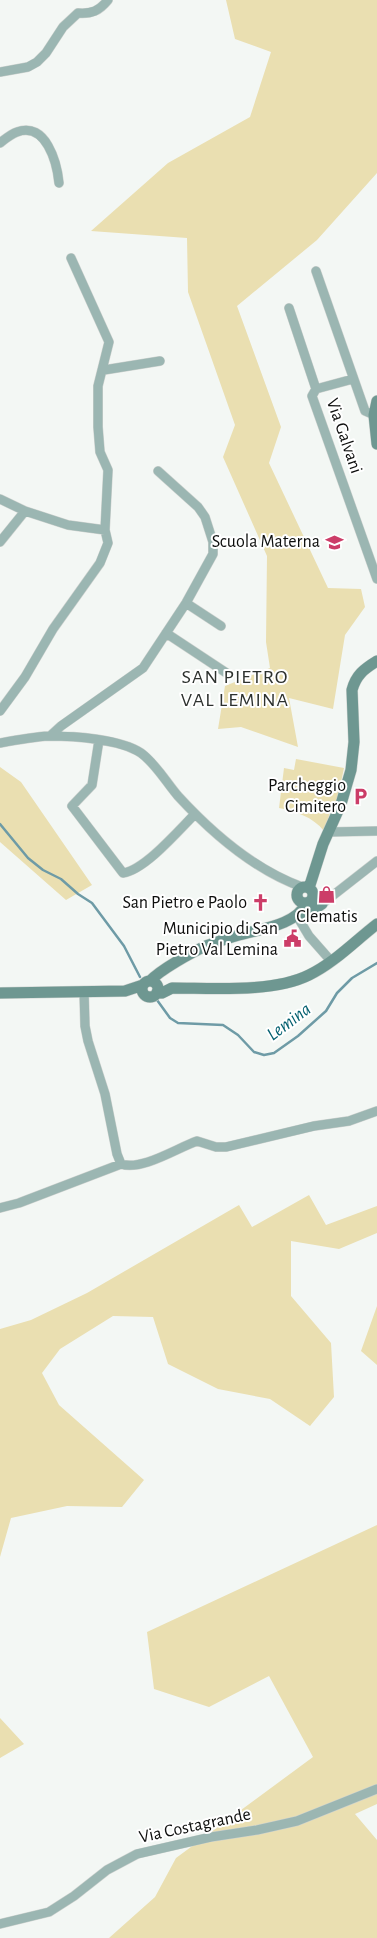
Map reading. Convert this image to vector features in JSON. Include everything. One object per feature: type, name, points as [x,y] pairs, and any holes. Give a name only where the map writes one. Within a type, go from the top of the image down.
[{"type":"street","points":[[0,72],[28,67],[37,62],[46,53],[63,27],[78,13],[89,14],[97,11],[108,0]]},
{"type":"street","points":[[0,143],[17,132],[22,131],[34,132],[40,136],[50,148],[58,172],[59,183]]},
{"type":"street","points":[[0,711],[25,678],[53,629],[100,563],[108,543],[105,530],[108,470],[100,452],[98,386],[104,370],[109,342],[71,258]]},
{"type":"street","points":[[316,271],[365,411],[374,415]]},
{"type":"street","name":"Via Galvani","points":[[289,308],[316,389],[312,396],[377,579]]},
{"type":"street","points":[[104,370],[160,361]]},
{"type":"street","points":[[316,389],[353,379]]},
{"type":"street","points":[[377,401],[374,415],[377,444]]},
{"type":"street","points":[[50,736],[61,726],[143,668],[186,603],[213,554],[205,516],[198,507],[158,471]]},
{"type":"street","points":[[0,499],[25,511],[68,525],[105,530]]},
{"type":"street","points":[[0,542],[25,511]]},
{"type":"street","points":[[186,603],[221,626]]},
{"type":"street","points":[[166,633],[228,674]]},
{"type":"street","points":[[153,984],[185,957],[205,946],[307,914],[309,897],[323,844],[340,804],[352,761],[354,742],[352,690],[354,683],[362,672],[377,661]]},
{"type":"street","points":[[0,743],[50,736],[99,740],[140,752],[150,760],[166,783],[195,814],[230,844],[309,897]]},
{"type":"street","points":[[99,740],[92,785],[72,806],[123,873],[130,872],[159,851],[195,814]]},
{"type":"street","points":[[329,832],[377,831]]},
{"type":"street","points":[[288,920],[309,897],[377,861]]},
{"type":"street","points":[[288,920],[309,936],[331,961]]},
{"type":"street","points":[[0,993],[125,991],[153,984],[168,985],[172,988],[226,988],[283,984],[309,975],[331,961],[377,924]]},
{"type":"street","points":[[84,991],[84,1011],[88,1041],[105,1094],[117,1154],[121,1164]]},
{"type":"street","points":[[0,1208],[19,1203],[121,1164],[130,1166],[142,1163],[197,1141],[216,1147],[226,1147],[314,1126],[349,1121],[377,1111]]},
{"type":"street","name":"Via Costagrande","points":[[0,1924],[49,1912],[74,1896],[107,1870],[137,1854],[211,1837],[296,1822],[377,1789]]},
{"type":"shaded area","points":[[226,0],[377,0],[377,173],[317,240],[237,306],[281,427],[269,463],[328,588],[361,589],[365,607],[345,635],[333,709],[289,698],[298,747],[241,727],[218,729],[225,686],[270,668],[266,642],[267,556],[223,457],[235,425],[188,292],[187,238],[91,231],[168,163],[250,117],[271,52],[235,39]]},
{"type":"shaded area","points":[[296,759],[344,768],[335,810],[331,810],[324,831],[315,822],[303,815],[279,808],[284,768],[294,770]]},
{"type":"shaded area","points":[[0,767],[21,782],[92,885],[66,900],[0,842]]},
{"type":"shaded area","points":[[309,1195],[326,1225],[377,1206],[377,1233],[339,1249],[291,1241],[291,1296],[331,1343],[334,1397],[310,1426],[270,1399],[218,1389],[168,1364],[153,1317],[113,1316],[60,1349],[42,1373],[59,1405],[144,1480],[122,1507],[67,1506],[11,1518],[0,1557],[0,1329],[31,1320],[87,1293],[239,1205],[252,1227]]},
{"type":"shaded area","points":[[377,1306],[377,1365],[361,1351]]},
{"type":"shaded area","points":[[377,1525],[377,1804],[355,1814],[377,1840],[377,1938],[109,1938],[155,1897],[176,1858],[313,1757],[269,1676],[209,1707],[154,1689],[147,1632]]},
{"type":"shaded area","points":[[0,1718],[24,1744],[0,1758]]},
{"type":"waterway","name":"Lemina","points":[[0,824],[28,858],[43,870],[61,879],[92,903],[124,946],[140,977]]},
{"type":"waterway","name":"Lemina","points":[[157,1000],[170,1018],[178,1023],[223,1025],[238,1035],[254,1052],[264,1055],[274,1053],[298,1036],[326,1011],[337,993],[352,978],[377,963]]},
{"type":"place","name":"Scuola Materna","points":[[334,542]]},
{"type":"place","name":"Parcheggio Cimitero","points":[[360,796]]},
{"type":"place","name":"Clematis","points":[[327,894]]},
{"type":"place","name":"San Pietro e Paolo","points":[[261,903]]},
{"type":"place","name":"Municipio di San Pietro Val Lemina","points":[[292,939]]},
{"type":"district","name":"SAN PIETRO VAL LEMINA","points":[[235,688]]}]
